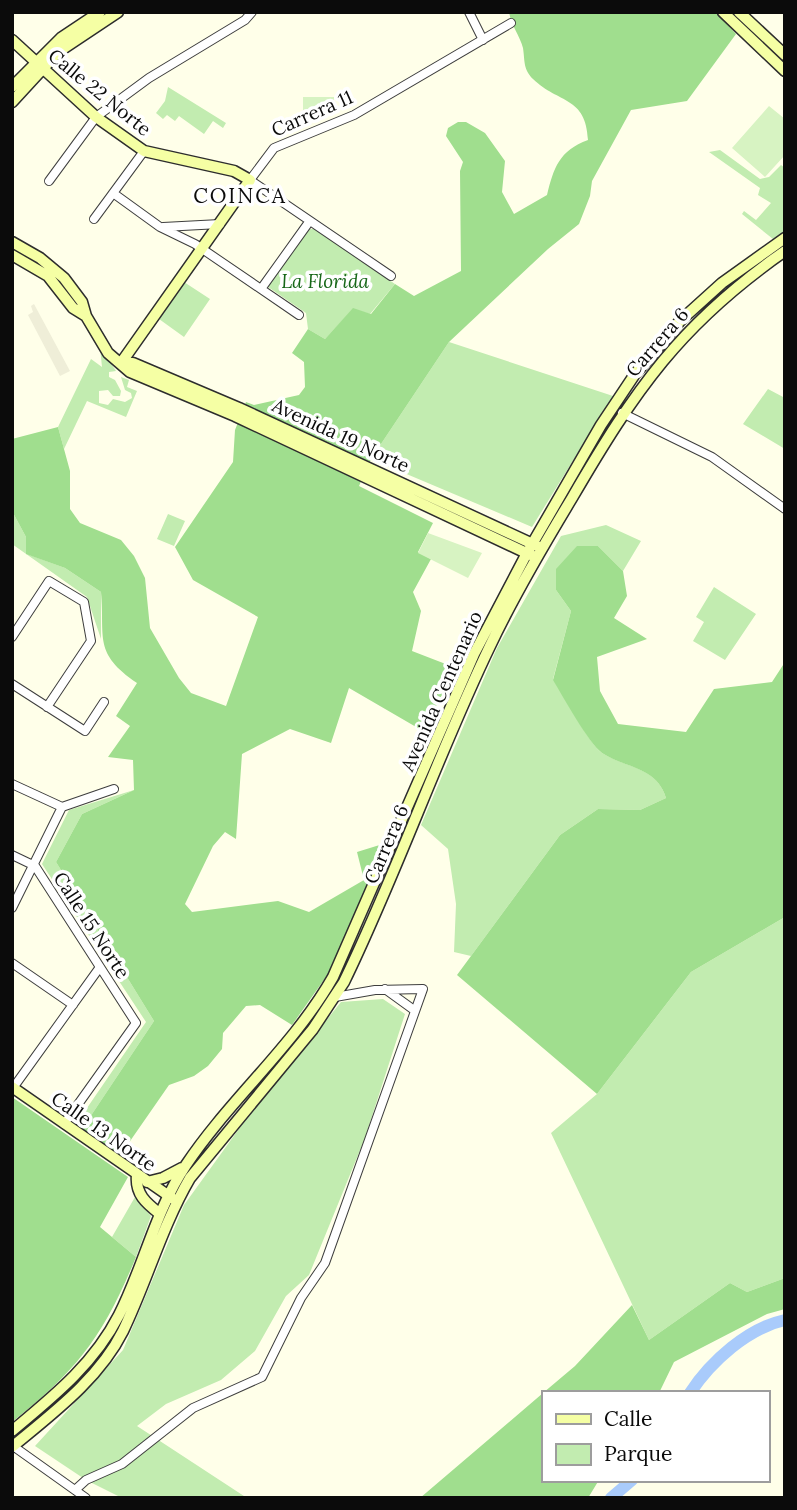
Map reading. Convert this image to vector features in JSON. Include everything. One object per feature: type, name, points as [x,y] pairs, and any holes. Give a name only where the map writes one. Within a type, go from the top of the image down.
[{"type":"main road","points":[[12,102],[61,38],[99,15],[118,12]]},
{"type":"main road","points":[[723,12],[738,17],[785,55]]},
{"type":"main road","points":[[738,17],[785,71]]},
{"type":"main road","name":"Calle 22 Norte","points":[[12,40],[96,117],[144,151],[234,171],[250,180]]},
{"type":"main road","points":[[12,87],[38,66]]},
{"type":"main road","name":"Carrera 11","points":[[121,363],[250,180]]},
{"type":"main road","name":"Avenida Centenario","points":[[12,1431],[67,1385],[104,1342],[120,1313],[160,1214],[172,1198],[185,1166],[303,1024],[333,977],[474,654],[535,551],[601,425],[722,283],[785,238]]},
{"type":"main road","points":[[12,242],[40,258],[64,278],[82,302],[86,316],[107,354],[121,363]]},
{"type":"main road","name":"Carrera 6","points":[[13,1446],[68,1400],[107,1356],[122,1332],[172,1198],[313,1029],[335,997],[370,927],[489,649],[535,551],[622,413],[667,345],[727,294],[785,251]]},
{"type":"main road","points":[[12,255],[48,276],[73,308],[86,316]]},
{"type":"main road","name":"Avenida 19 Norte","points":[[121,363],[133,363],[535,551]]},
{"type":"main road","name":"Calle 13 Norte","points":[[13,1088],[172,1198]]},
{"type":"main road","points":[[160,1214],[140,1196],[136,1187],[142,1179],[167,1177],[185,1166]]},
{"type":"street","points":[[469,12],[483,40]]},
{"type":"street","points":[[49,181],[96,117],[149,78],[252,13]]},
{"type":"street","name":"Carrera 11","points":[[250,180],[274,148],[354,115],[511,23]]},
{"type":"street","points":[[94,219],[144,151]]},
{"type":"street","name":"Calle 22 Norte","points":[[250,180],[391,276]]},
{"type":"street","points":[[113,193],[160,227],[202,249],[299,315]]},
{"type":"street","points":[[261,289],[309,222]]},
{"type":"street","points":[[160,227],[220,224]]},
{"type":"street","points":[[622,413],[712,457],[785,509]]},
{"type":"street","points":[[12,637],[49,581],[84,602],[91,641],[47,707]]},
{"type":"street","points":[[12,684],[85,731],[104,702]]},
{"type":"street","points":[[12,784],[62,807],[114,789]]},
{"type":"street","points":[[12,908],[62,807]]},
{"type":"street","name":"Calle 15 Norte","points":[[12,856],[35,866],[136,1023],[64,1124]]},
{"type":"street","points":[[12,962],[73,1005]]},
{"type":"street","points":[[13,1088],[100,967]]},
{"type":"street","points":[[72,1487],[122,1464],[143,1444],[193,1408],[262,1377],[301,1298],[325,1263],[423,989],[385,989],[335,997]]},
{"type":"street","points":[[385,989],[414,1010]]},
{"type":"street","points":[[13,1446],[86,1498]]},
{"type":"green space","points":[[509,12],[716,12],[736,34],[687,101],[631,110],[592,181],[590,196],[579,224],[548,249],[449,342],[371,459],[359,486],[433,523],[418,552],[431,559],[413,592],[421,611],[412,651],[456,668],[423,731],[349,688],[331,743],[290,729],[242,754],[236,839],[225,832],[213,846],[185,904],[192,912],[278,901],[309,912],[364,880],[357,852],[386,843],[328,974],[292,1025],[260,1005],[246,1006],[223,1033],[222,1049],[208,1066],[194,1076],[169,1085],[119,1157],[82,1129],[154,1021],[56,862],[82,814],[134,790],[133,760],[108,757],[130,726],[116,716],[137,683],[113,663],[107,653],[104,644],[101,592],[65,568],[26,554],[26,537],[12,511],[12,439],[58,427],[70,471],[70,509],[80,523],[121,540],[134,556],[145,578],[150,628],[179,678],[191,693],[226,706],[258,617],[193,580],[175,547],[233,462],[235,430],[246,402],[254,405],[299,395],[305,387],[304,362],[292,353],[308,329],[325,339],[353,308],[371,314],[395,284],[414,296],[461,271],[460,171],[463,162],[446,136],[448,128],[458,122],[466,122],[485,133],[505,161],[502,192],[514,214],[547,195],[559,161],[570,149],[588,140],[586,126],[577,108],[543,87],[527,72],[523,48]]},
{"type":"green space","points":[[168,87],[226,123],[223,128],[213,121],[204,134],[179,116],[175,121],[167,115],[163,119],[156,113],[165,101]]},
{"type":"green space","points":[[303,97],[334,97],[334,113],[303,114]]},
{"type":"green space","points":[[769,106],[785,119],[785,155],[765,177],[732,148]]},
{"type":"green space","points":[[720,150],[760,179],[769,177],[781,165],[785,168],[785,231],[773,239],[742,214],[744,211],[756,220],[771,203],[758,195],[760,188],[709,152]]},
{"type":"green space","name":"La Florida","points":[[309,229],[314,229],[395,284],[370,314],[353,309],[325,339],[308,329],[306,313],[268,287]]},
{"type":"green space","points":[[184,282],[210,299],[184,337],[159,319]]},
{"type":"green space","points":[[449,342],[613,396],[532,527],[371,459]]},
{"type":"green space","points":[[100,347],[116,371],[109,372],[109,377],[115,380],[121,391],[120,396],[113,396],[108,390],[99,391],[99,403],[108,405],[113,399],[125,402],[132,398],[131,393],[125,390],[121,377],[129,380],[127,387],[137,391],[126,417],[87,401],[64,449],[58,427],[91,359],[102,367]]},
{"type":"green space","points":[[768,389],[785,398],[785,449],[743,424]]},
{"type":"green space","points":[[12,511],[26,537],[27,554],[65,568],[101,592],[101,639],[87,597],[12,544]]},
{"type":"green space","points":[[168,514],[185,521],[174,546],[157,539]]},
{"type":"green space","points":[[606,525],[641,541],[623,571],[598,546],[556,590],[571,611],[553,679],[597,748],[611,758],[648,774],[662,788],[666,798],[640,810],[598,809],[560,835],[471,956],[454,952],[456,904],[448,849],[421,825],[497,648],[561,536]]},
{"type":"green space","points":[[428,533],[482,553],[468,578],[418,553]]},
{"type":"green space","points":[[577,546],[598,546],[623,571],[627,596],[614,618],[647,639],[597,657],[600,691],[618,724],[686,732],[714,689],[772,682],[785,662],[785,917],[691,972],[597,1094],[457,975],[560,835],[598,809],[640,810],[666,798],[662,788],[648,774],[611,758],[597,748],[553,680],[571,611],[556,590],[556,569]]},
{"type":"green space","points":[[714,587],[756,614],[725,660],[693,641],[704,622],[696,617]]},
{"type":"green space","points":[[134,790],[82,814],[56,862],[154,1021],[82,1129],[76,1124],[146,1022],[42,864],[69,810]]},
{"type":"green space","points":[[785,917],[785,1278],[747,1292],[730,1283],[649,1340],[551,1133],[597,1094],[691,972]]},
{"type":"green space","points":[[383,999],[405,1014],[365,1138],[309,1275],[286,1296],[255,1351],[221,1380],[166,1404],[137,1426],[247,1498],[122,1498],[86,1480],[35,1446],[123,1350],[184,1205],[241,1126],[341,1002]]},
{"type":"green space","points":[[12,1097],[128,1177],[100,1227],[136,1257],[112,1308],[87,1349],[55,1385],[12,1422]]},
{"type":"green space","points":[[135,1197],[151,1216],[136,1257],[112,1237]]},
{"type":"green space","points":[[785,1278],[785,1309],[767,1314],[674,1362],[660,1391],[545,1391],[575,1366],[632,1305],[649,1340],[730,1283],[747,1292]]},
{"type":"green space","points":[[542,1394],[542,1482],[598,1482],[588,1498],[420,1498]]},
{"type":"shaded area","points":[[34,304],[70,371],[60,376],[28,315],[33,312],[31,306]]},
{"type":"waterway","points":[[692,1391],[708,1369],[744,1338],[785,1320]]},
{"type":"waterway","points":[[611,1498],[630,1482]]},
{"type":"district","name":"COINCA","points":[[240,196]]}]
